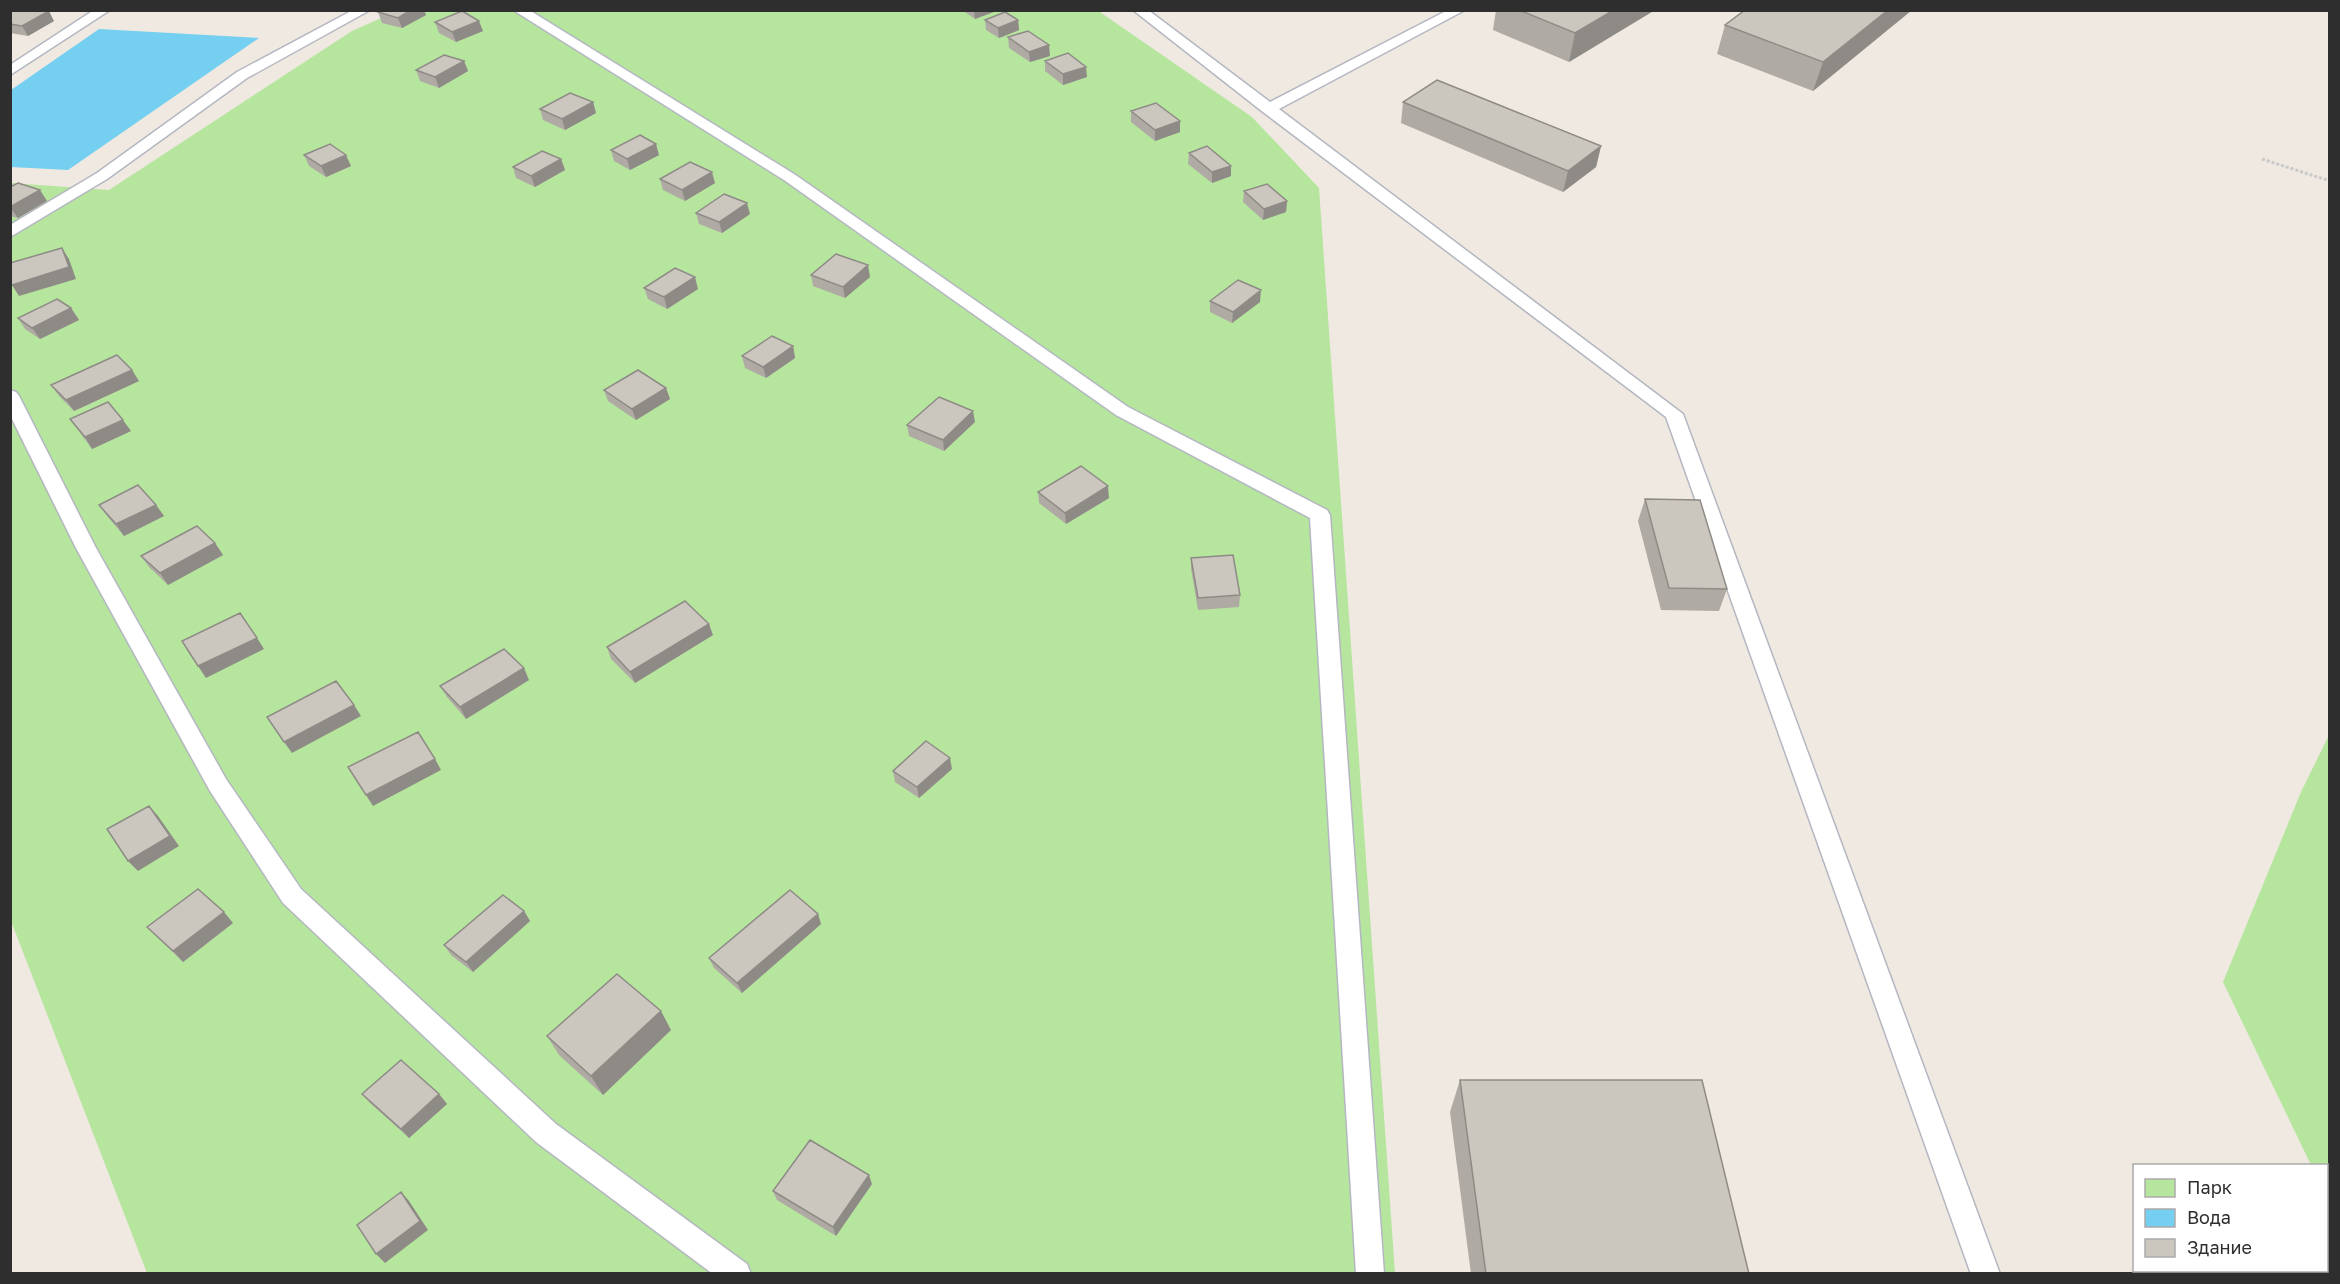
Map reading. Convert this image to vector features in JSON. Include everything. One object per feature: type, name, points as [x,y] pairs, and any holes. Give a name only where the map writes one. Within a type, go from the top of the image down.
[{"type":"lane","points":[[10,71],[104,10]]},
{"type":"lane","points":[[10,232],[102,176],[242,75],[364,10]]},
{"type":"lane","points":[[519,10],[789,177],[1122,411],[1320,515],[1370,1274]]},
{"type":"lane","points":[[1139,10],[1674,414],[1986,1274]]},
{"type":"lane","points":[[1268,109],[1459,10]]},
{"type":"lane","points":[[10,396],[86,548],[218,784],[292,896],[546,1133],[737,1274]]},
{"type":"path","points":[[2262,159],[2330,181]]},
{"type":"green space","points":[[1097,10],[1252,117],[1319,188],[1395,1273],[147,1273],[11,921],[11,183],[109,190],[352,31],[397,11]]},
{"type":"green space","points":[[2329,735],[2329,1205],[2328,1164],[2311,1164],[2223,982],[2301,792]]},
{"type":"water","points":[[99,29],[259,38],[68,170],[11,167],[11,90]]},
{"type":"building","points":[[10,10],[49,11],[22,26],[10,24]]},
{"type":"building","points":[[381,10],[411,10],[398,18],[378,12]]},
{"type":"building","points":[[1519,10],[1614,10],[1575,33]]},
{"type":"building","points":[[1745,10],[1888,10],[1823,62],[1725,25]]},
{"type":"building","points":[[462,11],[479,21],[452,32],[435,22]]},
{"type":"building","points":[[1005,12],[1018,20],[998,28],[985,20]]},
{"type":"building","points":[[1028,31],[1049,45],[1029,52],[1008,37]]},
{"type":"building","points":[[1068,53],[1086,67],[1063,74],[1045,61]]},
{"type":"building","points":[[444,55],[464,61],[435,77],[416,70]]},
{"type":"building","points":[[1437,80],[1601,146],[1568,171],[1403,102]]},
{"type":"building","points":[[570,93],[593,102],[562,119],[540,109]]},
{"type":"building","points":[[1156,103],[1180,121],[1155,130],[1131,111]]},
{"type":"building","points":[[640,135],[656,144],[627,159],[611,150]]},
{"type":"building","points":[[330,144],[346,155],[321,166],[304,155]]},
{"type":"building","points":[[1207,146],[1231,166],[1212,172],[1189,153]]},
{"type":"building","points":[[542,151],[561,159],[531,176],[513,167]]},
{"type":"building","points":[[690,162],[712,172],[682,190],[660,179]]},
{"type":"building","points":[[18,183],[40,190],[10,207],[10,187]]},
{"type":"building","points":[[1267,184],[1287,201],[1264,209],[1244,191]]},
{"type":"building","points":[[724,194],[747,203],[719,222],[696,213]]},
{"type":"building","points":[[62,248],[69,267],[12,285],[10,263]]},
{"type":"building","points":[[836,254],[868,265],[843,287],[811,275]]},
{"type":"building","points":[[675,268],[695,277],[664,297],[644,288]]},
{"type":"building","points":[[1238,280],[1261,290],[1233,312],[1210,301]]},
{"type":"building","points":[[57,299],[71,308],[32,328],[18,318]]},
{"type":"building","points":[[772,336],[793,346],[763,367],[742,356]]},
{"type":"building","points":[[117,355],[132,370],[66,400],[51,385]]},
{"type":"building","points":[[638,370],[666,388],[632,409],[604,390]]},
{"type":"building","points":[[939,397],[973,411],[943,440],[907,425]]},
{"type":"building","points":[[108,402],[123,420],[85,437],[70,419]]},
{"type":"building","points":[[1081,466],[1108,486],[1065,513],[1038,492]]},
{"type":"building","points":[[138,485],[156,505],[116,524],[99,505]]},
{"type":"building","points":[[1645,499],[1700,500],[1727,589],[1669,588]]},
{"type":"building","points":[[197,526],[215,543],[160,573],[141,556]]},
{"type":"building","points":[[1233,555],[1240,595],[1198,598],[1191,558]]},
{"type":"building","points":[[685,601],[709,624],[630,672],[607,647]]},
{"type":"building","points":[[240,613],[257,638],[198,666],[182,641]]},
{"type":"building","points":[[504,649],[524,668],[460,707],[440,686]]},
{"type":"building","points":[[336,681],[354,705],[284,742],[267,717]]},
{"type":"building","points":[[418,732],[435,759],[366,795],[348,767]]},
{"type":"building","points":[[926,741],[950,758],[917,787],[893,771]]},
{"type":"building","points":[[149,806],[170,836],[128,861],[107,829]]},
{"type":"building","points":[[198,889],[224,912],[173,951],[147,927]]},
{"type":"building","points":[[790,890],[818,914],[737,983],[709,958]]},
{"type":"building","points":[[503,895],[524,911],[466,962],[444,945]]},
{"type":"building","points":[[617,974],[661,1011],[591,1076],[547,1036]]},
{"type":"building","points":[[401,1060],[439,1094],[401,1129],[362,1094]]},
{"type":"building","points":[[1460,1080],[1702,1080],[1749,1274],[1486,1274]]},
{"type":"building","points":[[810,1140],[869,1175],[833,1227],[773,1191]]},
{"type":"building","points":[[401,1192],[420,1221],[376,1254],[357,1225]]}]
